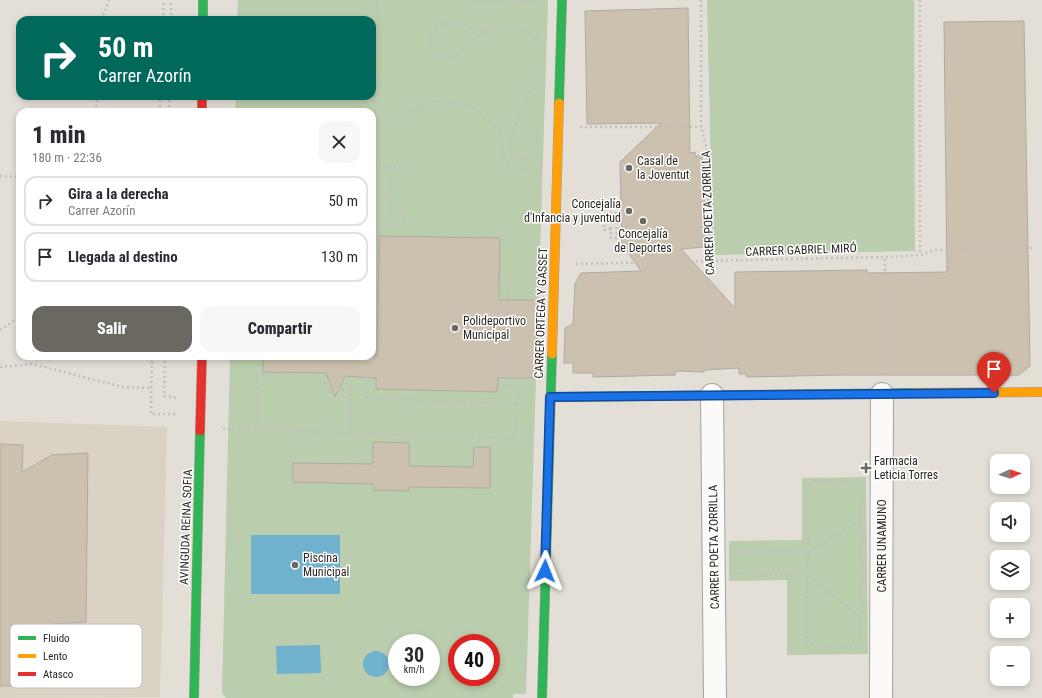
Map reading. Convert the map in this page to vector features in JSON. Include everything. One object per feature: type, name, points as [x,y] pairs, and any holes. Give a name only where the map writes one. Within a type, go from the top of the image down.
[{"type":"street","points":[[203,0],[203,16]]},
{"type":"street","name":"CARRER ORTEGA Y GASSET","points":[[542,698],[562,0]]},
{"type":"street","name":"AVINGUDA REINA SOFIA","points":[[194,698],[202,360]]},
{"type":"street","points":[[550,397],[711,387],[884,386],[1042,392]]},
{"type":"street","name":"CARRER UNAMUNO","points":[[882,698],[884,386]]},
{"type":"street","name":"CARRER POETA ZORRILLA","points":[[711,387],[715,698]]},
{"type":"path","points":[[103,16],[109,0]]},
{"type":"path","points":[[163,16],[164,0]]},
{"type":"path","points":[[171,0],[171,16]]},
{"type":"path","points":[[376,62],[377,0]]},
{"type":"path","points":[[472,0],[540,1]]},
{"type":"path","name":"CARRER POETA ZORRILLA","points":[[701,0],[702,127],[708,153],[711,387]]},
{"type":"path","points":[[920,0],[920,256]]},
{"type":"path","points":[[492,28],[472,40],[456,57],[435,56],[430,38],[436,24],[462,24],[475,29],[492,28],[514,28],[524,30],[537,39],[537,46]]},
{"type":"path","points":[[538,83],[538,74],[509,145],[516,160],[529,159],[538,146]]},
{"type":"path","points":[[376,124],[395,123],[407,116],[423,103],[441,101],[475,108],[482,116],[501,130],[502,154],[510,169],[542,171]]},
{"type":"path","points":[[574,127],[702,127]]},
{"type":"path","points":[[376,166],[408,167]]},
{"type":"path","points":[[376,224],[405,224],[405,215],[389,215],[390,167]]},
{"type":"path","points":[[0,176],[16,177]]},
{"type":"path","points":[[376,193],[390,194]]},
{"type":"path","points":[[571,201],[603,200],[604,230],[611,229]]},
{"type":"path","points":[[611,213],[616,213],[617,238],[611,238],[611,229],[611,213]]},
{"type":"path","points":[[617,234],[622,234]]},
{"type":"path","name":"CARRER GABRIEL MIRÓ","points":[[569,264],[920,256],[934,250],[1032,248]]},
{"type":"path","points":[[884,386],[885,257]]},
{"type":"path","points":[[222,429],[515,438],[517,386],[507,385],[508,281]]},
{"type":"path","points":[[0,330],[16,320]]},
{"type":"path","points":[[152,360],[151,414],[182,414]]},
{"type":"path","points":[[369,360],[366,388],[367,398],[516,404]]},
{"type":"path","points":[[0,366],[32,364],[123,387],[152,388]]},
{"type":"path","points":[[259,429],[257,374],[318,376],[328,392],[351,388],[366,388]]},
{"type":"path","points":[[350,432],[351,388]]},
{"type":"path","points":[[815,481],[861,482],[861,520],[860,617],[862,647],[816,646],[806,640],[808,552],[807,487],[815,481]]},
{"type":"path","points":[[737,559],[737,551],[808,552],[861,520]]},
{"type":"path","points":[[737,566],[737,574],[807,575],[860,617]]},
{"type":"shaded area","points":[[0,421],[167,427],[160,697],[0,698]]},
{"type":"green space","name":"Polideportivo Municipal","points":[[238,0],[548,0],[526,694],[513,694],[513,698],[226,698],[222,693],[230,360],[376,360],[376,108],[235,108],[236,100],[376,100],[376,16],[237,16]]},
{"type":"green space","points":[[707,0],[914,0],[915,251],[713,255]]},
{"type":"green space","points":[[866,477],[868,654],[787,655],[787,580],[729,581],[729,541],[802,540],[802,478]]},
{"type":"water","name":"Piscina Municipal","points":[[251,535],[340,535],[340,594],[251,594]]},
{"type":"water","points":[[320,645],[321,673],[277,674],[276,646]]},
{"type":"water","points":[[376,651],[385,655],[388,659],[388,669],[385,673],[376,677],[367,673],[363,664],[367,655]]},
{"type":"building","points":[[688,8],[690,153],[695,152],[695,156],[702,156],[702,163],[704,163],[705,247],[681,249],[735,308],[735,272],[867,270],[867,273],[947,272],[944,22],[1024,21],[1030,366],[1019,375],[844,375],[747,377],[746,374],[739,374],[739,368],[704,370],[704,372],[676,371],[675,375],[593,377],[593,373],[573,373],[573,363],[564,363],[565,328],[573,324],[575,284],[581,273],[641,271],[622,244],[620,162],[661,123],[587,124],[585,11]]},
{"type":"building","points":[[379,236],[500,238],[499,300],[538,300],[537,341],[540,340],[539,365],[536,365],[536,378],[498,378],[497,392],[376,389],[376,378],[345,376],[335,397],[326,373],[263,372],[263,360],[376,360]]},
{"type":"building","points":[[373,442],[409,443],[409,466],[473,467],[474,447],[490,447],[490,488],[409,487],[409,491],[373,490],[373,484],[293,482],[293,463],[373,464]]},
{"type":"building","points":[[0,444],[23,445],[22,472],[52,455],[88,453],[86,622],[10,624],[10,686],[0,686]]},
{"type":"traffic: fast","points":[[203,0],[203,16]]},
{"type":"traffic: fast","points":[[559,103],[562,0]]},
{"type":"traffic: fast","points":[[542,698],[552,354]]},
{"type":"traffic: fast","points":[[550,397],[911,393]]},
{"type":"traffic: fast","points":[[194,698],[200,431]]},
{"type":"traffic: slow","points":[[552,354],[559,103]]},
{"type":"traffic: slow","points":[[911,393],[1042,392]]},
{"type":"traffic: jam","points":[[202,100],[202,108]]},
{"type":"traffic: jam","points":[[200,431],[202,360]]},
{"type":"place","name":"Casal de la Joventut","points":[[629,168]]},
{"type":"place","name":"Concejalía d'Infancia y juventud","points":[[629,211]]},
{"type":"place","name":"Concejalía de Deportes","points":[[643,221]]},
{"type":"place","name":"Polideportivo Municipal","points":[[455,328]]},
{"type":"place","name":"Farmacia Leticia Torres","points":[[866,468]]},
{"type":"place","name":"Piscina Municipal","points":[[295,565]]},
{"type":"route","points":[[545,571],[550,397],[994,393]]}]
